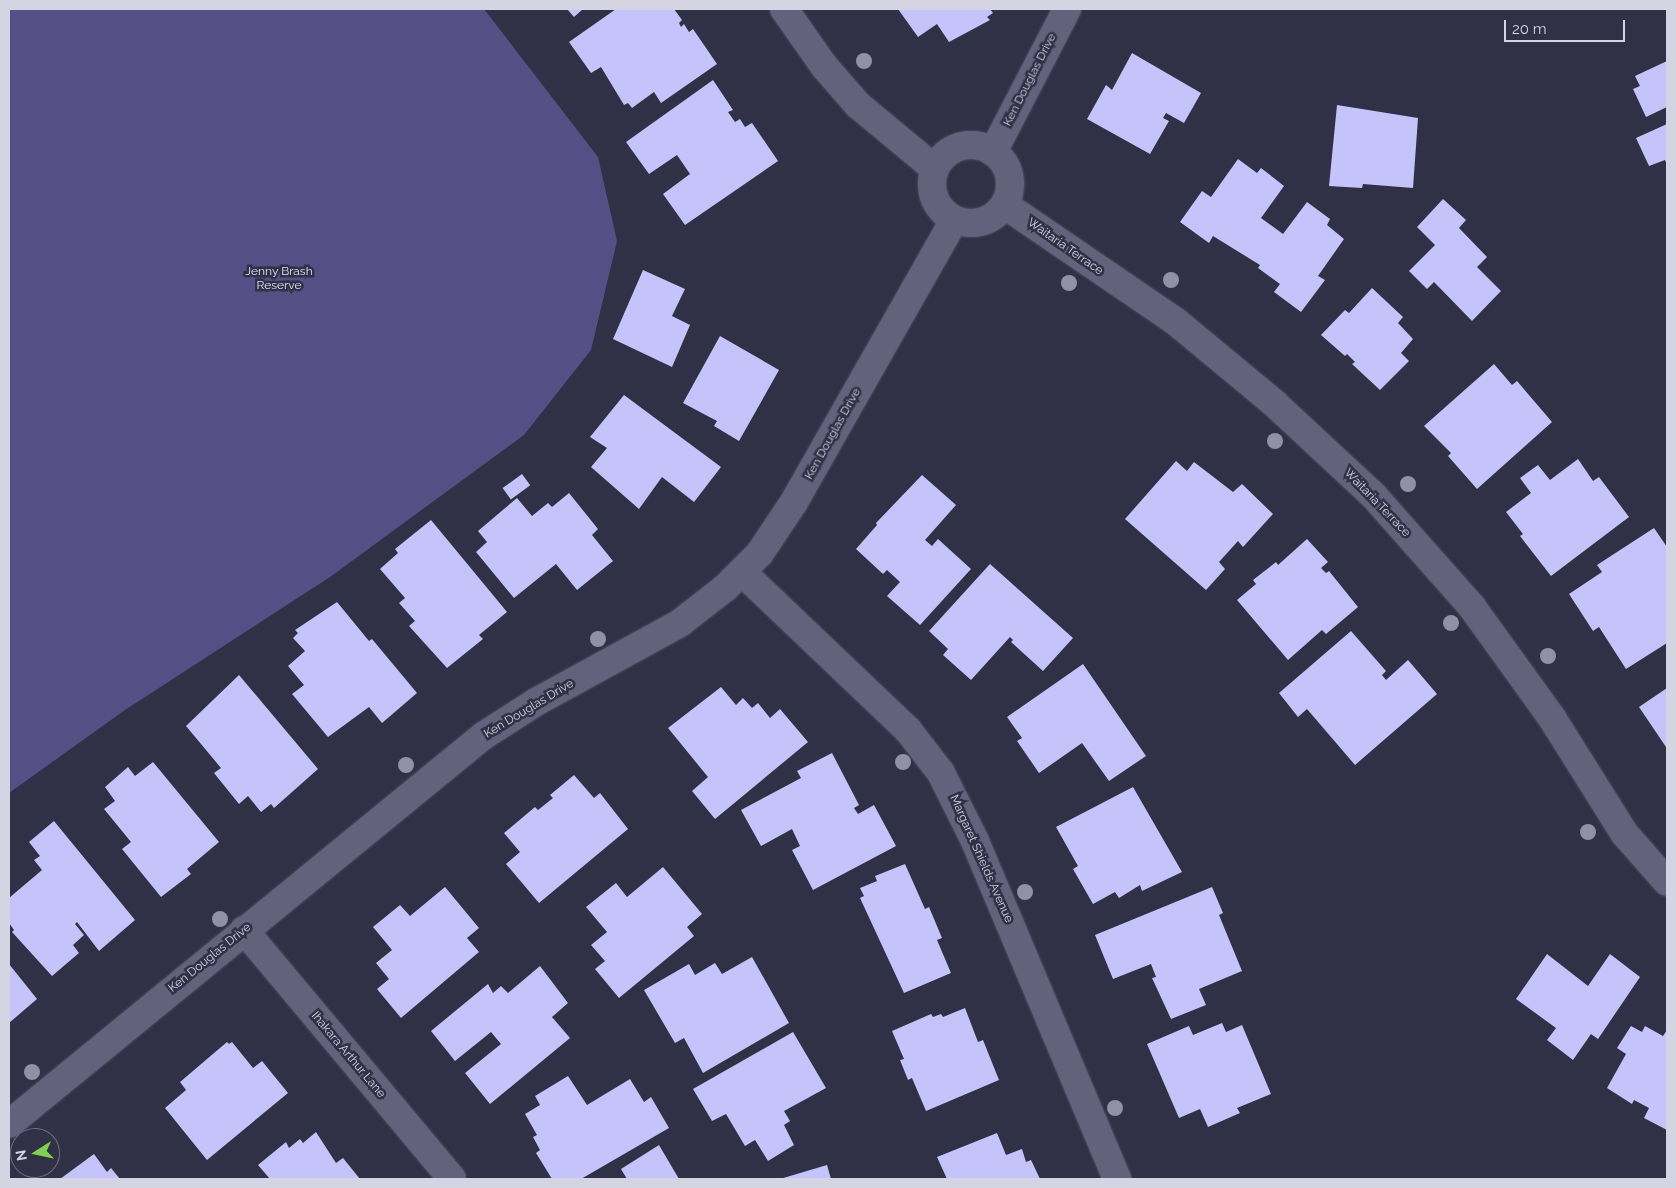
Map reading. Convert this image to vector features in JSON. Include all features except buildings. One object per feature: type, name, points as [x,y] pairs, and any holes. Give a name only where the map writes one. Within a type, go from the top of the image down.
[{"type":"street","points":[[784,9],[824,66],[858,105],[934,168]]},
{"type":"street","name":"Ken Douglas Drive","points":[[993,152],[1067,9]]},
{"type":"street","points":[[971,145],[993,152],[1004,166],[1010,182],[1004,204],[988,220],[978,223],[954,220],[935,201],[934,168],[949,152],[960,147],[971,145]]},
{"type":"street","name":"Waitaria Terrace","points":[[1004,204],[1175,321],[1274,403],[1373,495],[1472,607],[1552,718],[1624,833],[1667,882]]},
{"type":"street","name":"Ken Douglas Drive","points":[[9,1124],[483,736],[536,702],[680,623],[742,572],[760,553],[794,502],[954,220]]},
{"type":"street","name":"Margaret Shields Avenue","points":[[742,572],[908,730],[942,773],[975,841],[1117,1179]]},
{"type":"street","name":"Ihakara Arthur Lane","points":[[244,930],[452,1179]]},
{"type":"green space","name":"Jenny Brash Reserve","points":[[9,9],[484,9],[598,157],[617,241],[591,350],[524,435],[330,577],[125,710],[9,793]]}]
